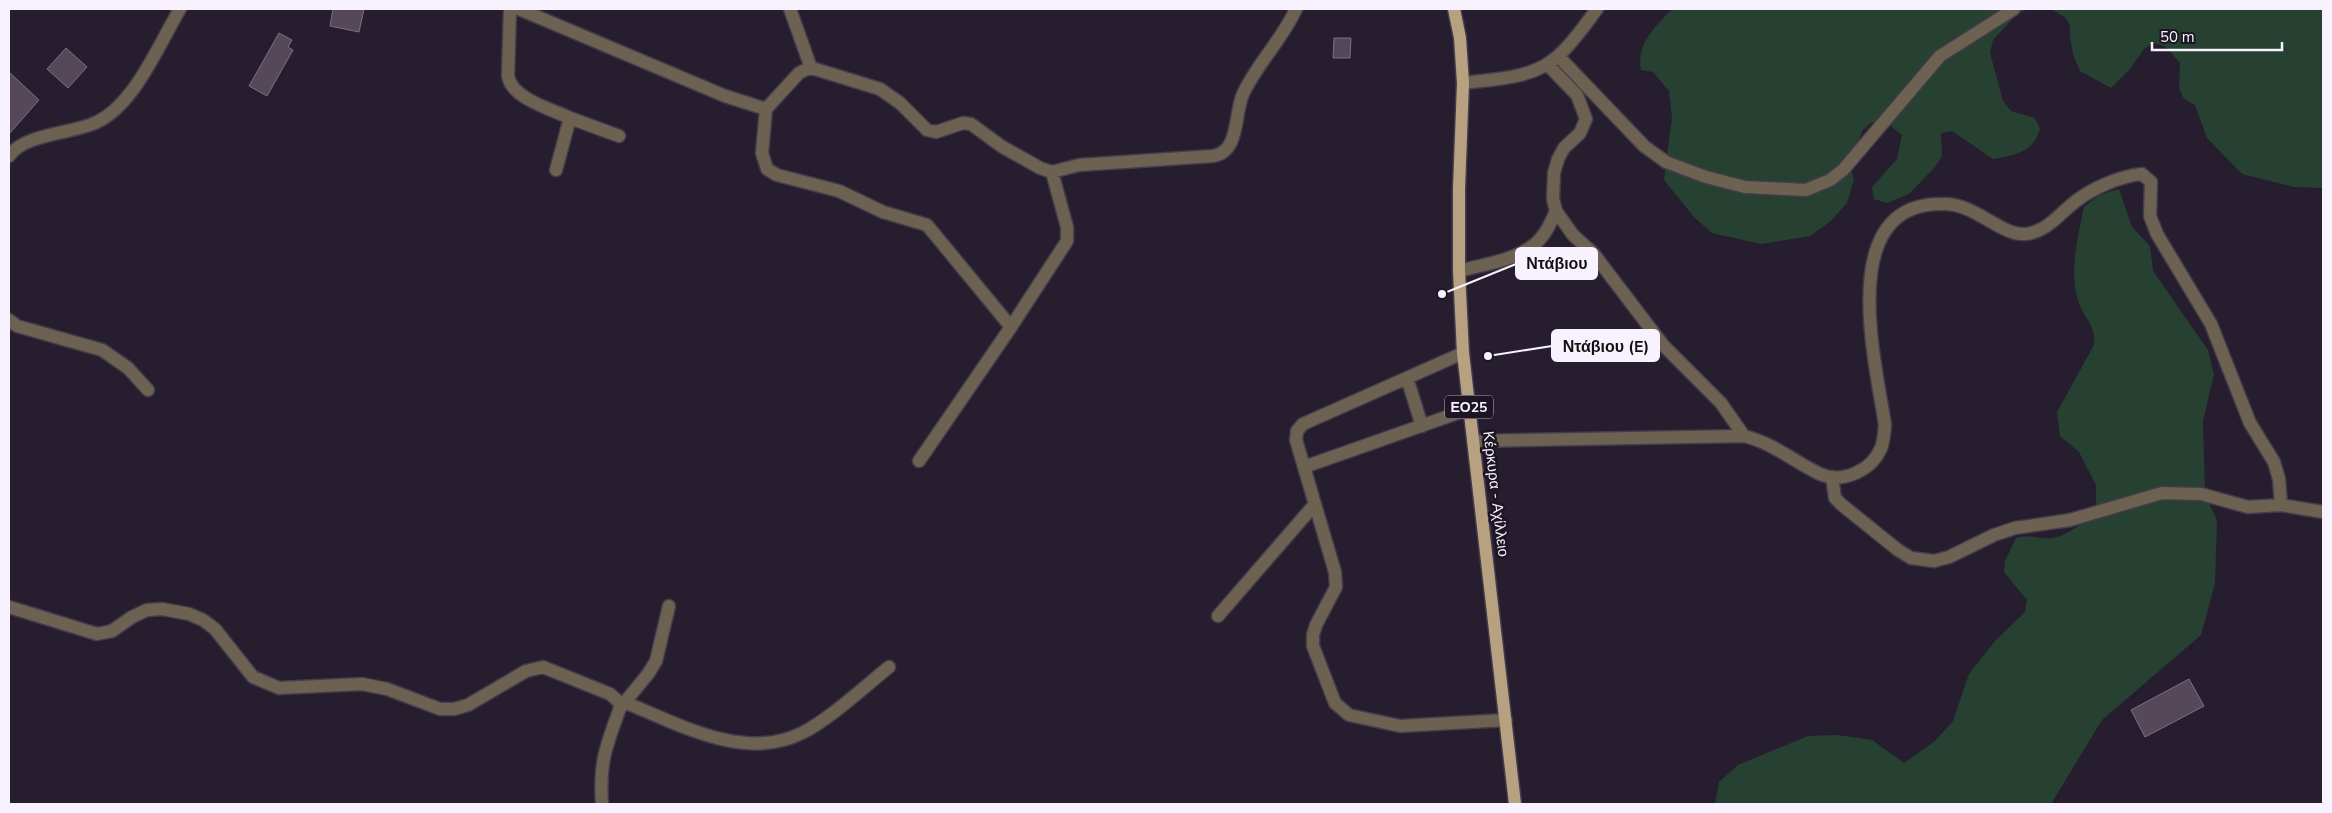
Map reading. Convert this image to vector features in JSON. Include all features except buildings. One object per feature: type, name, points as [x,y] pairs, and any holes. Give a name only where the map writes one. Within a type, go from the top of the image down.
[{"type":"main road","name":"Κέρκυρα - Αχίλλειο","points":[[1454,9],[1460,38],[1463,83],[1459,189],[1459,271],[1463,353],[1515,804]]},
{"type":"street","points":[[9,156],[13,151],[42,137],[97,122],[128,98],[180,9]]},
{"type":"street","points":[[510,9],[508,75],[510,84],[520,94],[570,118],[619,136]]},
{"type":"street","points":[[519,9],[725,96],[766,109]]},
{"type":"street","points":[[790,9],[811,68]]},
{"type":"street","points":[[1011,327],[927,225],[883,212],[840,190],[777,175],[767,169],[762,153],[766,109],[800,73],[811,68],[880,89],[900,103],[923,127],[931,132],[963,123],[970,124],[1001,146],[1040,168],[1052,172],[1079,165],[1213,156],[1223,153],[1232,140],[1242,95],[1288,28],[1296,9]]},
{"type":"street","points":[[1463,83],[1506,78],[1528,73],[1547,64],[1558,56],[1597,9]]},
{"type":"street","points":[[1558,56],[1644,146],[1666,162],[1706,177],[1745,187],[1806,190],[1830,180],[1842,170],[1940,56],[2014,9]]},
{"type":"street","points":[[1547,64],[1577,95],[1586,119],[1580,133],[1564,148],[1558,159],[1553,178],[1553,198],[1556,211],[1573,235],[1593,253],[1663,345],[1721,403],[1744,436]]},
{"type":"street","points":[[556,170],[570,118]]},
{"type":"street","points":[[919,461],[1011,327],[1067,241],[1067,227],[1052,172]]},
{"type":"street","points":[[1472,441],[1744,436],[1762,440],[1821,474],[1832,477],[1856,474],[1867,467],[1878,454],[1884,441],[1885,425],[1870,325],[1870,295],[1874,254],[1887,226],[1912,208],[1945,204],[1960,205],[1996,223],[2004,230],[2025,234],[2046,227],[2075,201],[2095,189],[2142,174],[2151,182],[2150,216],[2157,234],[2211,324],[2250,423],[2274,462],[2279,479],[2281,505]]},
{"type":"street","points":[[1459,271],[1505,258],[1534,245],[1546,233],[1556,211]]},
{"type":"street","points":[[9,320],[17,326],[102,350],[128,368],[148,390]]},
{"type":"street","points":[[1463,353],[1300,427],[1296,440],[1330,552],[1336,586],[1316,625],[1313,646],[1335,703],[1342,711],[1349,715],[1400,726],[1506,720]]},
{"type":"street","points":[[1406,378],[1422,426]]},
{"type":"street","points":[[1304,467],[1469,409]]},
{"type":"street","points":[[1832,477],[1835,498],[1842,505],[1898,550],[1922,561],[1949,558],[1994,535],[2014,528],[2070,520],[2162,493],[2201,494],[2248,507],[2281,505],[2323,512]]},
{"type":"street","points":[[1218,616],[1315,504]]},
{"type":"street","points":[[602,804],[600,781],[603,756],[622,705],[648,674],[656,661],[669,606]]},
{"type":"street","points":[[9,607],[97,634],[112,631],[146,610],[162,609],[189,614],[203,620],[215,629],[252,677],[279,688],[362,684],[387,689],[440,709],[454,709],[468,705],[526,671],[543,667],[610,694],[622,705],[698,732],[747,745],[772,744],[803,733],[890,667]]},
{"type":"green space","points":[[1672,9],[2028,9],[2017,14],[1993,40],[1990,53],[2003,101],[2011,111],[2035,118],[2040,129],[2033,143],[2022,152],[1993,159],[1952,131],[1941,133],[1942,157],[1934,168],[1909,194],[1887,203],[1874,199],[1872,187],[1897,159],[1902,135],[1883,120],[1871,123],[1862,131],[1850,167],[1854,179],[1847,203],[1831,221],[1810,236],[1761,244],[1712,233],[1694,217],[1664,180],[1672,117],[1669,91],[1653,72],[1641,70],[1641,52],[1648,36]]},
{"type":"green space","points":[[2050,9],[2323,9],[2323,188],[2294,187],[2242,174],[2207,138],[2195,105],[2184,99],[2179,88],[2180,63],[2165,46],[2153,43],[2144,49],[2129,70],[2111,88],[2080,71],[2075,60],[2068,20]]},
{"type":"green space","points":[[2119,189],[2132,227],[2150,246],[2153,271],[2208,350],[2214,374],[2203,421],[2205,495],[2217,520],[2215,583],[2201,635],[2102,720],[2051,804],[1715,804],[1719,782],[1738,765],[1808,736],[1837,735],[1872,740],[1904,763],[1935,741],[1953,721],[1969,674],[1995,641],[2025,612],[2027,600],[2004,572],[2005,561],[2016,538],[2054,538],[2060,536],[2077,527],[2096,510],[2096,485],[2079,452],[2060,436],[2057,412],[2094,345],[2092,328],[2081,309],[2074,280],[2075,255],[2084,207],[2099,195]]},
{"type":"place","name":"Ντάβιου","points":[[1442,294]]},
{"type":"place","name":"Ντάβιου (E)","points":[[1488,356]]}]
